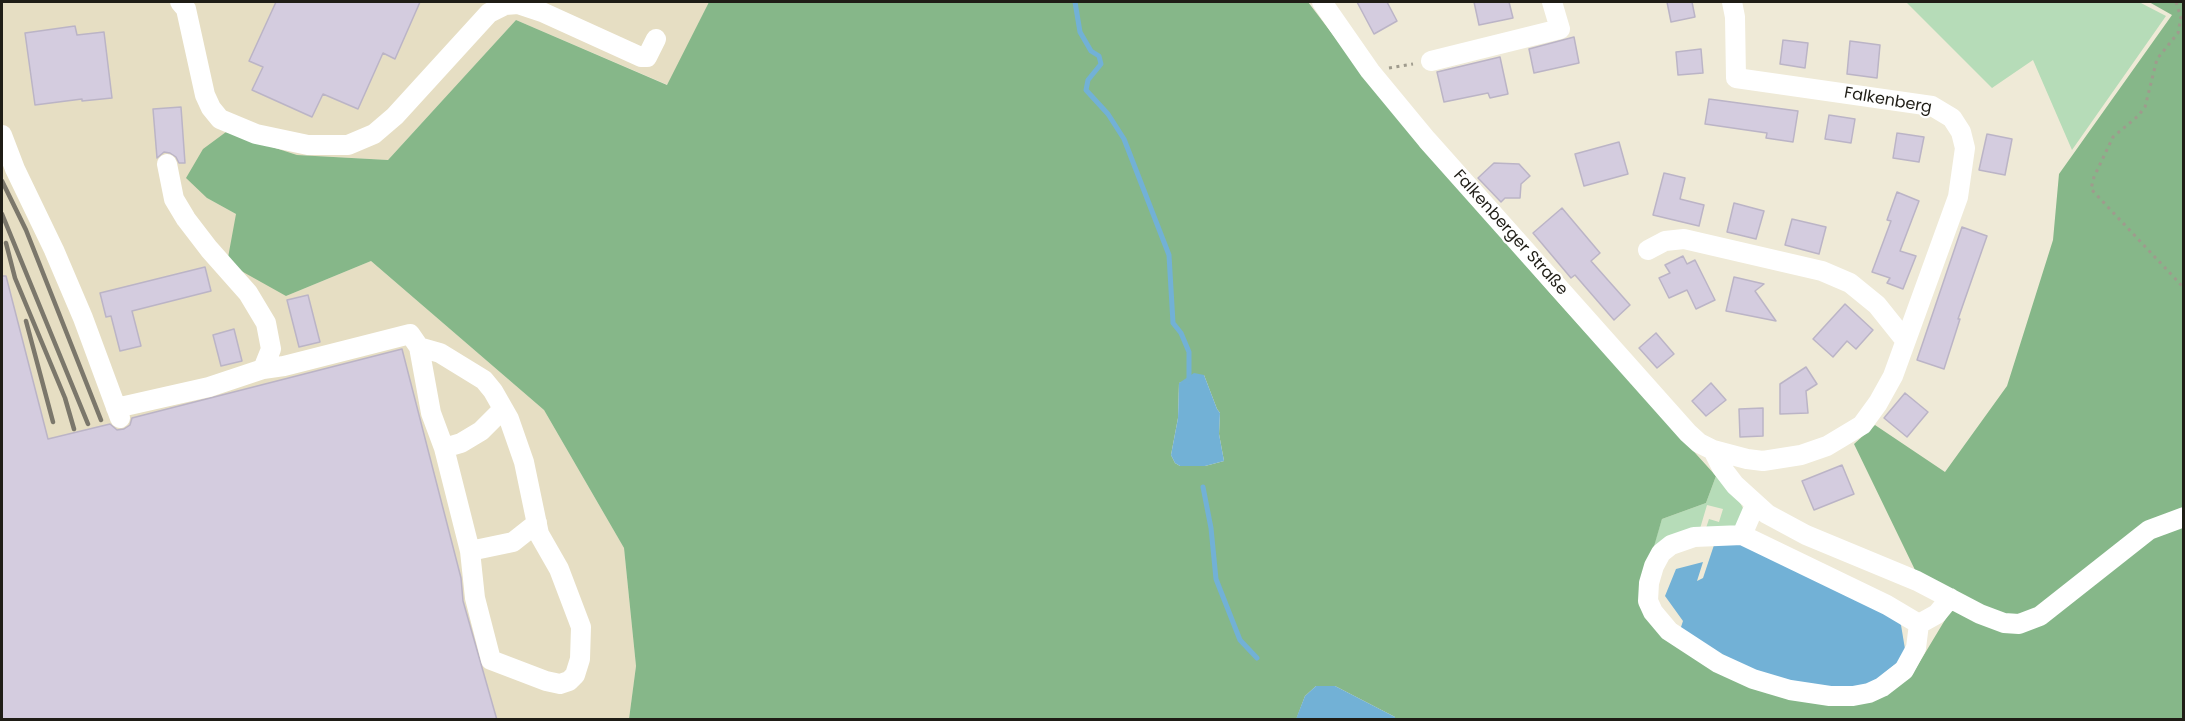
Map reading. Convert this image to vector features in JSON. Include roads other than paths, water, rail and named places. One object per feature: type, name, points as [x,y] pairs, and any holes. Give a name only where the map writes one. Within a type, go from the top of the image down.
[{"type":"street","points":[[180,2],[186,9],[205,95],[211,108],[220,119],[256,134],[308,145],[348,145],[374,134],[395,116],[470,32],[489,14],[505,5],[518,4],[542,12],[642,57],[647,57],[656,39]]},
{"type":"street","name":"Falkenberger Straße","points":[[1322,2],[1370,71],[1427,140],[1681,425],[1699,443],[1713,450]]},
{"type":"street","points":[[1431,62],[1560,29],[1552,2]]},
{"type":"street","name":"Falkenberg","points":[[1713,450],[1747,459],[1777,460],[1811,452],[1862,425],[1893,376],[1958,196],[1965,148],[1961,132],[1952,118],[1932,106],[1736,78],[1735,17],[1732,2]]},
{"type":"street","points":[[2,135],[15,169],[54,250],[83,318],[118,413],[263,369],[284,366],[410,334],[419,347],[432,412],[444,448],[470,551],[475,598],[491,660],[546,681],[560,684],[569,681],[575,675],[580,659],[581,627],[559,568],[539,534],[524,462],[509,420],[484,380],[440,353],[419,347]]},
{"type":"street","points":[[167,164],[174,199],[186,219],[248,293],[266,323],[271,349],[263,369]]},
{"type":"street","points":[[1648,250],[1665,241],[1684,239],[1822,271],[1850,283],[1877,305],[1905,340]]},
{"type":"street","points":[[444,448],[461,443],[482,431],[503,409]]},
{"type":"street","points":[[1713,450],[1722,468],[1755,505],[1767,514],[1806,535],[1917,581],[2004,624],[2029,621],[2040,616],[2149,530],[2184,518]]},
{"type":"street","points":[[1742,535],[1755,505]]},
{"type":"street","points":[[470,551],[513,542],[537,523]]},
{"type":"street","points":[[1742,535],[1887,605],[1919,624],[1916,648],[1904,670],[1882,687],[1869,693],[1853,696],[1830,696],[1790,690],[1752,679],[1718,663],[1669,631],[1653,612],[1648,601],[1649,583],[1661,553],[1671,545],[1694,537],[1742,535]]},
{"type":"street","points":[[1919,624],[1937,614],[1950,598]]},
{"type":"water","points":[[1194,373],[1204,375],[1220,413],[1219,434],[1224,461],[1205,466],[1180,466],[1175,463],[1171,455],[1178,418],[1179,383]]},
{"type":"water","points":[[1715,542],[1748,545],[1895,615],[1901,625],[1905,649],[1898,662],[1868,686],[1832,690],[1755,673],[1680,630],[1683,621],[1665,596],[1676,569],[1703,562],[1697,581],[1703,578]]},
{"type":"water","points":[[1316,686],[1335,686],[1395,719],[1296,719],[1305,696]]},
{"type":"waterway","points":[[1075,2],[1080,32],[1091,51],[1099,56],[1101,64],[1088,80],[1086,90],[1108,114],[1124,139],[1169,255],[1173,323],[1181,333],[1189,352],[1189,381]]},
{"type":"waterway","points":[[1203,487],[1211,528],[1216,579],[1240,640],[1257,658]]},
{"type":"railway","points":[[2,181],[26,230],[101,420]]},
{"type":"railway","points":[[2,214],[88,424]]},
{"type":"railway","points":[[6,243],[15,278],[65,398],[74,429]]},
{"type":"railway","points":[[26,321],[53,422]]}]
